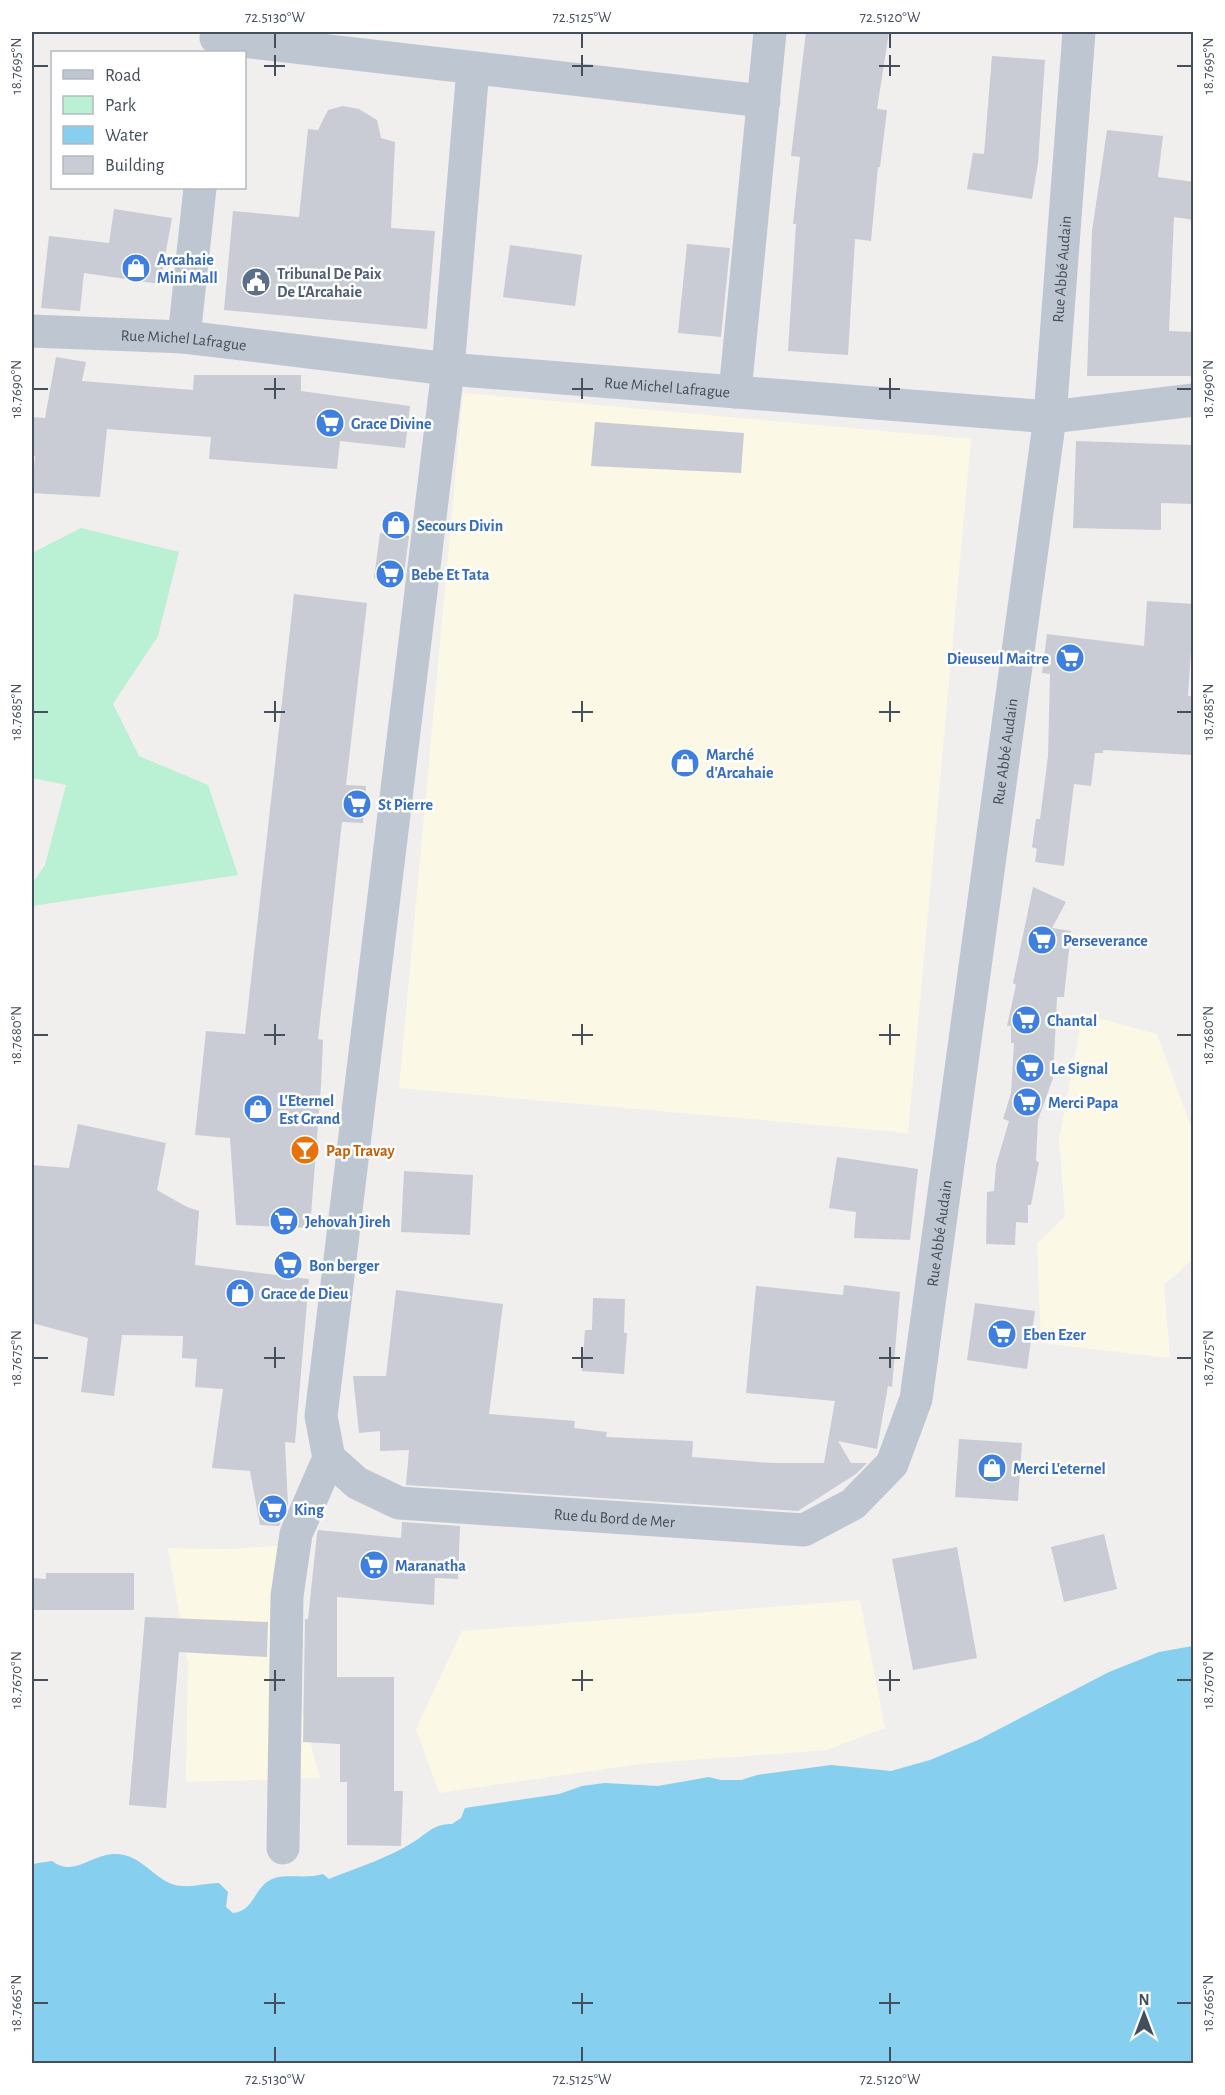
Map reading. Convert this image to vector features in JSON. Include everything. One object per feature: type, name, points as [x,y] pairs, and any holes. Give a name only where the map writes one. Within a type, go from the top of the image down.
[{"type":"street","points":[[735,392],[770,32]]},
{"type":"street","name":"Rue Abbé Audain","points":[[892,1464],[916,1399],[1050,417],[1079,32]]},
{"type":"street","points":[[215,40],[764,102]]},
{"type":"street","points":[[283,1848],[287,1596],[296,1534],[329,1458],[321,1416],[448,369],[473,68]]},
{"type":"street","points":[[184,337],[200,189]]},
{"type":"street","name":"Rue Michel Lafrague","points":[[32,331],[184,337],[448,369],[1050,417],[1194,400]]},
{"type":"street","name":"Rue du Bord de Mer","points":[[329,1458],[357,1484],[399,1503],[804,1530],[853,1504],[892,1464]]},
{"type":"shaded area","name":"Marché d'Arcahaie","points":[[463,393],[971,439],[908,1133],[399,1088]]},
{"type":"shaded area","points":[[1083,1014],[1157,1034],[1193,1132],[1193,1259],[1164,1285],[1170,1358],[1041,1343],[1037,1243],[1065,1217],[1059,1139]]},
{"type":"shaded area","points":[[287,1545],[295,1686],[320,1778],[186,1782],[188,1664],[168,1548],[232,1549]]},
{"type":"shaded area","points":[[860,1600],[885,1728],[827,1750],[641,1764],[439,1793],[416,1729],[462,1631]]},
{"type":"green space","points":[[81,528],[179,552],[158,636],[113,704],[139,756],[208,785],[238,875],[32,906],[32,884],[45,865],[66,785],[32,778],[32,553]]},
{"type":"water","points":[[1193,1646],[1193,2063],[32,2063],[32,1864],[52,1861],[67,1867],[112,1854],[123,1855],[141,1863],[172,1884],[187,1886],[219,1883],[228,1892],[226,1907],[233,1913],[246,1908],[268,1881],[286,1876],[323,1874],[329,1879],[395,1852],[428,1831],[452,1824],[461,1818],[465,1808],[559,1794],[582,1786],[605,1783],[658,1786],[709,1777],[721,1780],[741,1780],[757,1775],[831,1765],[891,1771],[930,1760],[978,1740],[1109,1672],[1159,1652]]},
{"type":"building","points":[[806,32],[889,32],[877,109],[887,110],[880,167],[878,167],[871,241],[855,239],[848,355],[788,351],[796,224],[793,224],[800,157],[791,156]]},
{"type":"building","points":[[992,56],[1045,60],[1038,163],[1032,199],[967,189],[973,153],[984,154]]},
{"type":"building","points":[[343,106],[359,109],[377,120],[381,138],[395,142],[391,228],[435,231],[427,329],[224,310],[233,211],[299,217],[308,129],[318,130],[328,110]]},
{"type":"building","points":[[1107,130],[1163,136],[1158,177],[1194,182],[1194,220],[1174,217],[1169,331],[1194,332],[1194,376],[1087,376],[1092,231]]},
{"type":"building","points":[[114,209],[172,218],[160,284],[84,273],[80,311],[41,308],[49,236],[109,243]]},
{"type":"building","points":[[687,244],[730,248],[721,337],[678,333]]},
{"type":"building","points":[[510,245],[582,255],[575,306],[503,297]]},
{"type":"building","points":[[56,357],[86,362],[82,381],[193,390],[194,375],[301,375],[301,391],[410,406],[405,448],[340,441],[337,469],[209,459],[211,437],[107,429],[100,497],[32,493],[35,456],[32,455],[32,417],[45,418]]},
{"type":"building","points":[[595,422],[744,433],[741,473],[591,466]]},
{"type":"building","points":[[1076,441],[1194,445],[1194,504],[1161,503],[1161,530],[1073,528]]},
{"type":"building","points":[[380,533],[409,536],[403,581],[374,578]]},
{"type":"building","points":[[294,594],[367,603],[346,785],[366,786],[363,823],[342,822],[318,1039],[323,1040],[310,1228],[236,1225],[230,1138],[195,1135],[206,1031],[245,1034]]},
{"type":"building","points":[[1147,601],[1194,604],[1188,696],[1194,696],[1194,755],[1103,750],[1103,753],[1095,753],[1091,786],[1074,784],[1064,866],[1035,862],[1037,849],[1032,847],[1036,819],[1040,819],[1048,756],[1050,674],[1042,673],[1047,634],[1144,646]]},
{"type":"building","points":[[1033,887],[1066,902],[1052,928],[1071,931],[1064,997],[1057,997],[1053,1078],[1038,1120],[1036,1161],[1039,1162],[1031,1205],[1028,1205],[1028,1223],[1016,1222],[1015,1245],[986,1244],[987,1192],[994,1191],[996,1165],[1009,1121],[1003,1119],[1011,1093],[1014,1043],[1011,1043],[1011,1026],[1007,1026],[1016,985],[1013,983]]},
{"type":"building","points":[[78,1124],[166,1143],[157,1190],[199,1211],[195,1265],[309,1279],[295,1443],[285,1442],[288,1505],[279,1526],[260,1525],[250,1471],[212,1468],[223,1389],[195,1387],[197,1359],[182,1358],[183,1336],[122,1335],[114,1396],[81,1392],[88,1338],[32,1323],[32,1165],[69,1168]]},
{"type":"building","points":[[837,1157],[918,1169],[910,1240],[854,1238],[856,1212],[829,1208]]},
{"type":"building","points":[[404,1171],[473,1175],[470,1235],[401,1232]]},
{"type":"building","points":[[844,1285],[900,1292],[892,1387],[888,1386],[877,1449],[838,1441],[851,1463],[867,1463],[856,1474],[798,1511],[406,1485],[409,1450],[380,1451],[380,1431],[359,1433],[353,1376],[386,1376],[396,1290],[503,1304],[489,1414],[575,1421],[574,1428],[607,1432],[606,1437],[693,1441],[692,1457],[772,1463],[824,1463],[835,1401],[746,1393],[756,1286],[843,1295]]},
{"type":"building","points":[[593,1298],[625,1299],[624,1333],[627,1333],[624,1374],[582,1371],[585,1330],[592,1330]]},
{"type":"building","points":[[975,1303],[1035,1311],[1027,1369],[967,1360]]},
{"type":"building","points":[[959,1439],[1022,1443],[1018,1501],[955,1497]]},
{"type":"building","points":[[402,1522],[460,1526],[458,1579],[435,1578],[434,1605],[337,1597],[337,1677],[394,1677],[394,1791],[403,1791],[401,1846],[347,1845],[347,1782],[340,1782],[340,1744],[303,1742],[305,1619],[308,1619],[317,1534],[318,1530],[401,1538]]},
{"type":"building","points":[[1104,1534],[1117,1589],[1064,1602],[1051,1547]]},
{"type":"building","points":[[957,1547],[977,1658],[913,1670],[892,1559]]},
{"type":"building","points":[[46,1573],[134,1573],[134,1610],[32,1610],[32,1578],[46,1579]]},
{"type":"building","points":[[145,1617],[268,1622],[267,1657],[179,1652],[166,1808],[129,1805]]},
{"type":"place","name":"Arcahaie Mini Mall","points":[[136,268]]},
{"type":"place","name":"Tribunal De Paix De L'Arcahaie","points":[[256,282]]},
{"type":"place","name":"Grace Divine","points":[[330,423]]},
{"type":"place","name":"Secours Divin","points":[[396,525]]},
{"type":"place","name":"Bebe Et Tata","points":[[390,574]]},
{"type":"place","name":"Dieuseul Maitre","points":[[1070,658]]},
{"type":"place","name":"Marché d'Arcahaie","points":[[685,763]]},
{"type":"place","name":"St Pierre","points":[[357,804]]},
{"type":"place","name":"Perseverance","points":[[1042,940]]},
{"type":"place","name":"Chantal","points":[[1026,1020]]},
{"type":"place","name":"Le Signal","points":[[1030,1068]]},
{"type":"place","name":"Merci Papa","points":[[1027,1102]]},
{"type":"place","name":"L'Eternel Est Grand","points":[[258,1109]]},
{"type":"place","name":"Pap Travay","points":[[305,1150]]},
{"type":"place","name":"Jehovah Jireh","points":[[284,1221]]},
{"type":"place","name":"Bon berger","points":[[288,1265]]},
{"type":"place","name":"Grace de Dieu","points":[[240,1293]]},
{"type":"place","name":"Eben Ezer","points":[[1002,1334]]},
{"type":"place","name":"Merci L'eternel","points":[[992,1468]]},
{"type":"place","name":"King","points":[[273,1509]]},
{"type":"place","name":"Maranatha","points":[[374,1565]]}]
